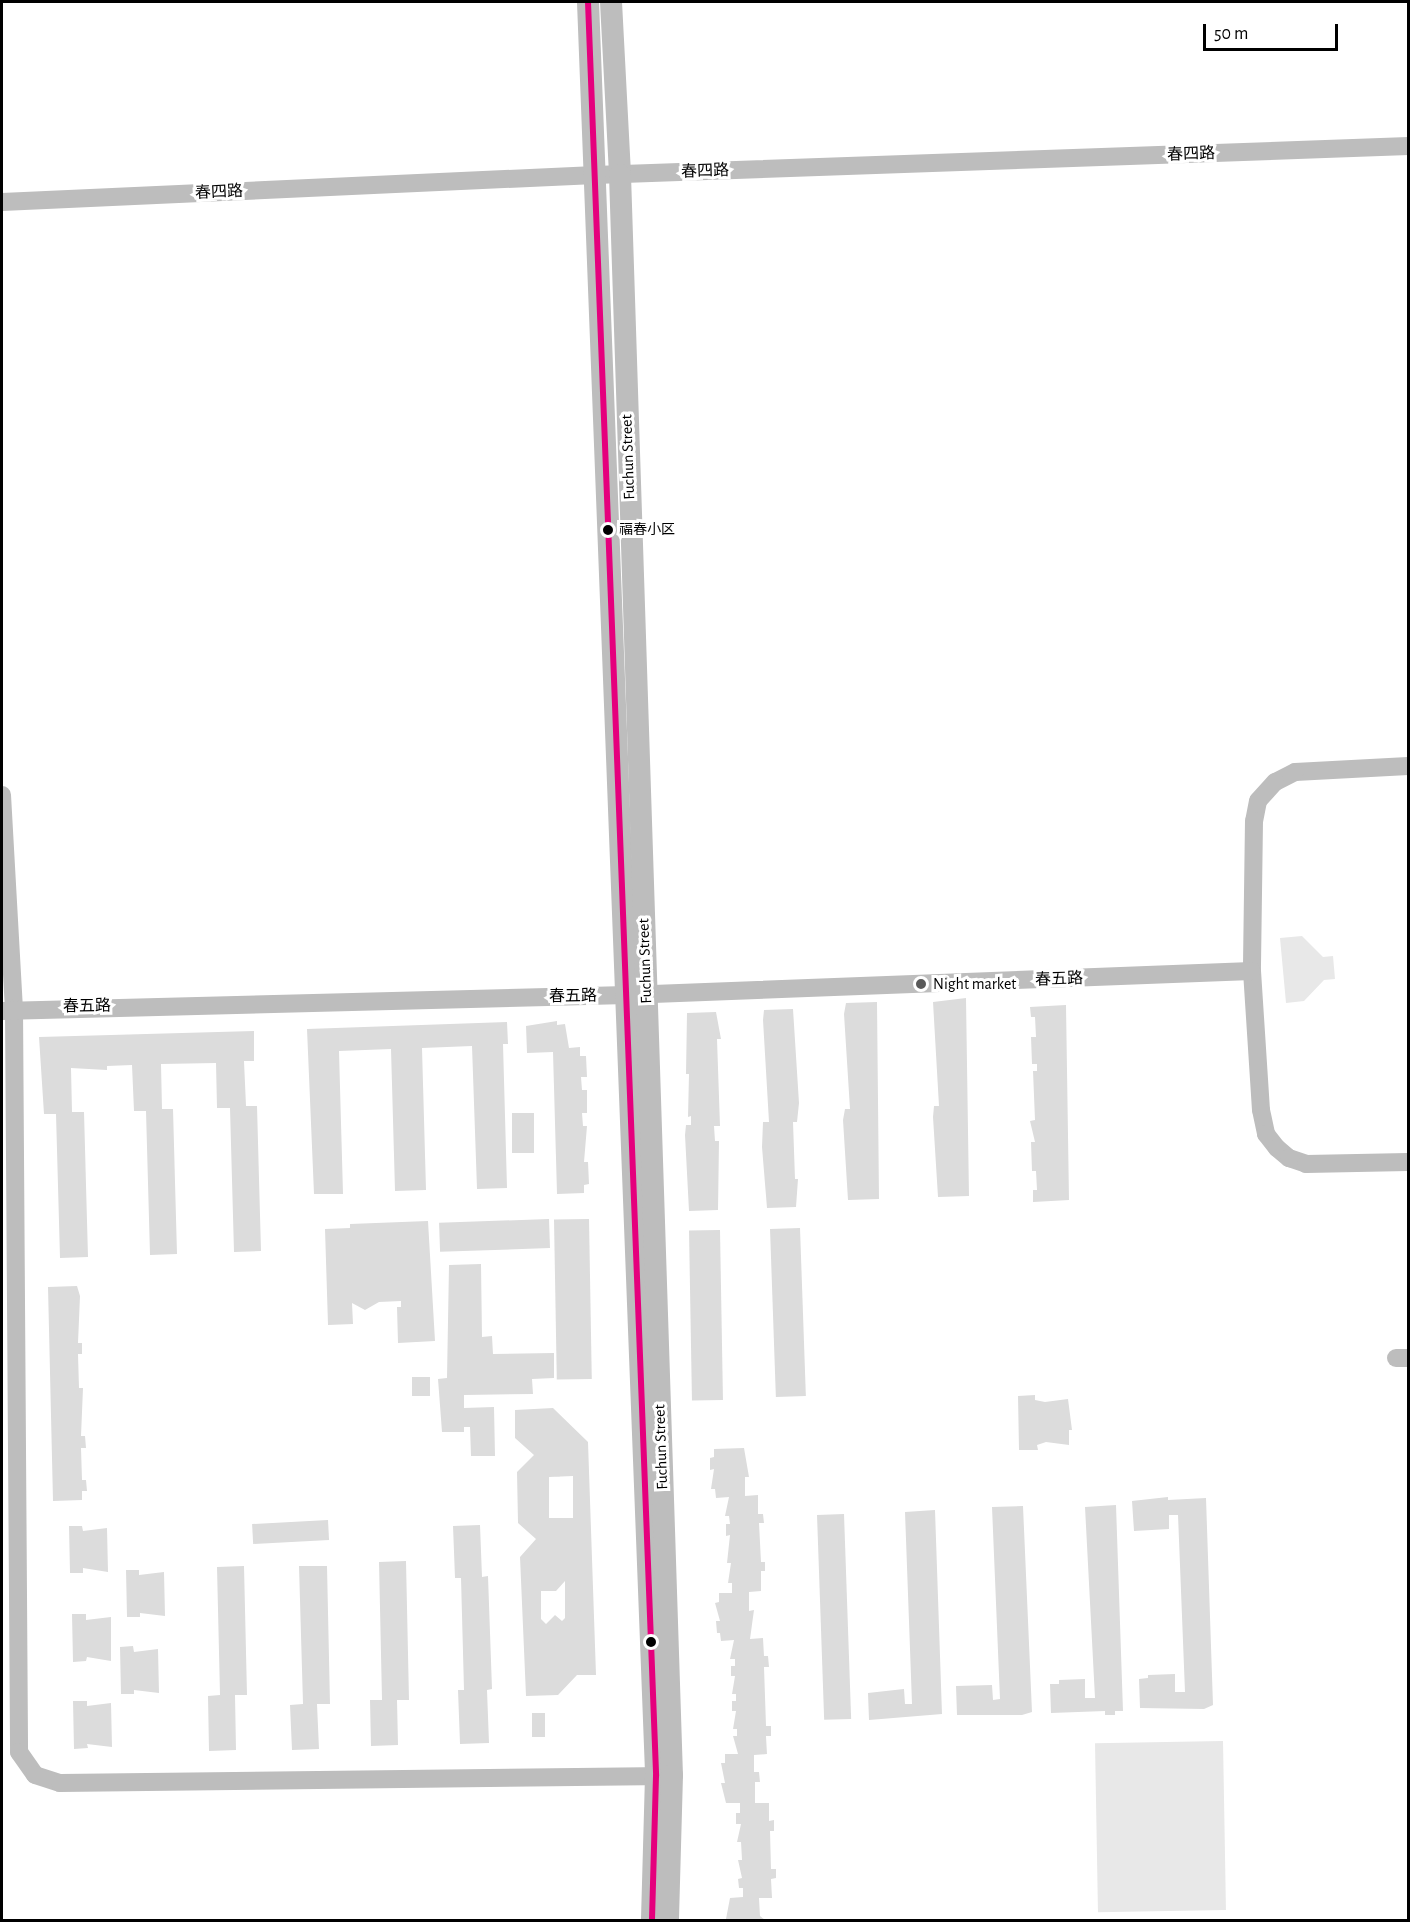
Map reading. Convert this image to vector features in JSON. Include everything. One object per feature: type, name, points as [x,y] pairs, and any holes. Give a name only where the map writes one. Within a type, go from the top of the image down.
[{"type":"main road","points":[[588,2],[636,994],[668,1920]]},
{"type":"main road","name":"Fuchun Street","points":[[611,2],[620,175],[636,994]]},
{"type":"main road","points":[[652,1920],[664,1776]]},
{"type":"street","name":"春四路","points":[[2,202],[595,175],[1408,146]]},
{"type":"street","points":[[1408,766],[1295,772],[1275,782],[1258,801],[1254,821],[1252,971],[1261,1110],[1266,1134],[1277,1148],[1288,1158],[1306,1164],[1408,1162]]},
{"type":"street","points":[[2,795],[8,1009],[10,1754],[35,1775],[60,1783],[664,1776]]},
{"type":"street","name":"春五路","points":[[8,1009],[636,994],[1252,971]]},
{"type":"shaded area","points":[[1302,936],[1323,957],[1333,956],[1335,979],[1324,980],[1304,1001],[1286,1003],[1280,938]]},
{"type":"shaded area","points":[[1223,1741],[1226,1910],[1098,1912],[1095,1743]]},
{"type":"building","points":[[966,998],[969,1196],[938,1197],[933,1117],[934,1106],[939,1106],[933,1002]]},
{"type":"building","points":[[877,1002],[879,1199],[848,1200],[843,1120],[845,1109],[850,1109],[844,1014],[846,1003]]},
{"type":"building","points":[[1066,1005],[1069,1200],[1033,1202],[1033,1190],[1037,1190],[1036,1171],[1032,1171],[1031,1142],[1035,1142],[1030,1121],[1035,1120],[1033,1071],[1037,1071],[1037,1064],[1032,1064],[1031,1037],[1036,1037],[1035,1017],[1031,1017],[1030,1007]]},
{"type":"building","points":[[793,1009],[799,1103],[797,1122],[793,1122],[795,1179],[798,1179],[796,1207],[767,1208],[762,1147],[763,1122],[769,1122],[764,1010]]},
{"type":"building","points":[[716,1012],[721,1039],[717,1039],[720,1126],[714,1126],[715,1141],[719,1141],[718,1210],[689,1211],[685,1135],[686,1125],[691,1125],[691,1116],[688,1117],[689,1074],[686,1074],[687,1013]]},
{"type":"building","points":[[557,1021],[557,1025],[565,1024],[569,1048],[580,1047],[580,1056],[586,1056],[587,1077],[581,1077],[582,1090],[587,1090],[587,1113],[582,1113],[583,1126],[587,1126],[584,1162],[588,1162],[589,1184],[584,1185],[584,1193],[557,1194],[553,1052],[527,1053],[526,1026]]},
{"type":"building","points":[[507,1022],[508,1044],[503,1044],[507,1188],[477,1189],[472,1046],[422,1048],[426,1190],[395,1191],[391,1049],[339,1051],[343,1194],[314,1194],[307,1029]]},
{"type":"building","points":[[254,1031],[254,1061],[244,1061],[246,1106],[257,1106],[261,1251],[234,1252],[230,1108],[217,1108],[216,1063],[161,1064],[162,1109],[173,1109],[177,1254],[150,1255],[146,1111],[134,1111],[132,1065],[107,1066],[107,1070],[71,1068],[72,1112],[84,1112],[88,1257],[60,1258],[56,1114],[44,1114],[39,1037]]},
{"type":"building","points":[[512,1113],[534,1113],[534,1153],[512,1153]]},
{"type":"building","points":[[549,1219],[550,1248],[440,1252],[439,1223]]},
{"type":"building","points":[[589,1219],[592,1379],[557,1380],[554,1220]]},
{"type":"building","points":[[428,1221],[435,1341],[398,1343],[397,1307],[401,1307],[401,1301],[379,1302],[365,1310],[352,1303],[353,1324],[328,1325],[325,1229],[350,1228],[350,1224]]},
{"type":"building","points":[[800,1228],[806,1396],[776,1397],[770,1229]]},
{"type":"building","points":[[720,1230],[723,1400],[692,1401],[689,1231]]},
{"type":"building","points":[[481,1264],[482,1337],[492,1336],[493,1354],[554,1353],[554,1378],[532,1379],[533,1394],[464,1395],[464,1408],[494,1407],[495,1456],[471,1456],[470,1427],[464,1427],[464,1432],[442,1432],[438,1379],[447,1378],[449,1265]]},
{"type":"building","points":[[77,1286],[80,1296],[78,1343],[82,1343],[82,1354],[78,1354],[79,1388],[83,1388],[81,1436],[85,1436],[86,1448],[81,1448],[82,1480],[86,1480],[87,1491],[82,1491],[82,1500],[53,1501],[48,1287]]},
{"type":"building","points":[[412,1377],[430,1377],[430,1396],[412,1396]]},
{"type":"building","points":[[1035,1395],[1035,1400],[1045,1402],[1068,1399],[1072,1430],[1069,1430],[1069,1445],[1046,1442],[1037,1445],[1038,1450],[1019,1450],[1018,1396]]},
{"type":"building","points":[[553,1408],[588,1442],[596,1675],[577,1675],[558,1695],[526,1696],[520,1557],[536,1539],[518,1523],[517,1472],[534,1455],[515,1438],[515,1410]],"holes":[[[573,1476],[573,1518],[549,1518],[549,1477]],[[565,1581],[565,1618],[562,1621],[555,1615],[546,1624],[541,1619],[541,1591],[556,1591]]]},
{"type":"building","points":[[744,1448],[749,1477],[745,1477],[745,1496],[758,1495],[758,1514],[763,1514],[764,1523],[759,1523],[761,1562],[765,1562],[765,1571],[761,1571],[761,1591],[749,1592],[749,1611],[754,1610],[750,1639],[763,1638],[764,1656],[768,1656],[769,1667],[764,1667],[766,1726],[771,1726],[771,1736],[766,1736],[767,1754],[754,1755],[754,1772],[759,1772],[760,1782],[755,1782],[755,1803],[769,1803],[769,1821],[774,1820],[774,1831],[770,1831],[771,1869],[776,1869],[776,1878],[771,1879],[772,1898],[759,1898],[760,1916],[765,1920],[726,1919],[730,1898],[743,1897],[743,1888],[739,1888],[738,1879],[742,1878],[738,1860],[742,1860],[741,1842],[737,1842],[741,1824],[736,1824],[736,1813],[740,1813],[740,1803],[726,1803],[721,1783],[725,1783],[721,1763],[725,1763],[725,1754],[738,1754],[733,1736],[737,1736],[737,1729],[733,1729],[736,1711],[732,1711],[732,1701],[736,1701],[736,1694],[732,1694],[735,1676],[731,1676],[731,1666],[735,1666],[735,1659],[730,1659],[734,1640],[721,1641],[720,1633],[717,1633],[716,1621],[720,1621],[715,1603],[719,1602],[719,1593],[732,1593],[732,1583],[728,1583],[731,1563],[727,1563],[730,1535],[726,1536],[726,1524],[730,1524],[729,1516],[725,1516],[729,1497],[716,1498],[715,1489],[711,1489],[714,1469],[710,1470],[710,1458],[714,1457],[714,1449]]},
{"type":"building","points":[[1168,1497],[1168,1500],[1206,1498],[1213,1705],[1204,1709],[1140,1708],[1139,1679],[1148,1678],[1148,1675],[1175,1674],[1175,1692],[1185,1692],[1178,1515],[1169,1515],[1169,1529],[1134,1531],[1132,1501]]},
{"type":"building","points":[[1116,1505],[1123,1711],[1115,1711],[1115,1715],[1105,1715],[1105,1711],[1051,1713],[1050,1684],[1059,1684],[1059,1680],[1085,1679],[1085,1698],[1095,1698],[1085,1507]]},
{"type":"building","points":[[1023,1506],[1032,1712],[1022,1715],[957,1715],[956,1686],[992,1685],[993,1700],[1000,1699],[992,1507]]},
{"type":"building","points":[[935,1510],[942,1714],[869,1720],[868,1693],[904,1689],[905,1704],[912,1704],[905,1512]]},
{"type":"building","points":[[844,1514],[851,1719],[824,1720],[817,1515]]},
{"type":"building","points":[[328,1520],[329,1540],[253,1544],[252,1524]]},
{"type":"building","points":[[480,1525],[482,1577],[488,1576],[492,1689],[487,1690],[489,1743],[460,1744],[458,1690],[464,1690],[461,1578],[455,1578],[453,1526]]},
{"type":"building","points":[[69,1526],[82,1526],[83,1531],[107,1528],[108,1572],[83,1568],[83,1573],[70,1573]]},
{"type":"building","points":[[406,1561],[409,1700],[397,1700],[398,1745],[371,1746],[370,1700],[382,1700],[379,1562]]},
{"type":"building","points":[[244,1566],[247,1695],[235,1695],[236,1750],[209,1751],[208,1696],[220,1695],[217,1567]]},
{"type":"building","points":[[299,1566],[327,1566],[330,1704],[317,1704],[319,1749],[292,1750],[290,1705],[303,1704]]},
{"type":"building","points":[[126,1570],[139,1570],[139,1575],[164,1572],[165,1616],[140,1613],[140,1617],[127,1617]]},
{"type":"building","points":[[72,1614],[86,1614],[86,1620],[111,1617],[111,1661],[87,1657],[86,1661],[73,1662]]},
{"type":"building","points":[[133,1646],[134,1652],[158,1649],[159,1693],[134,1690],[134,1694],[121,1694],[120,1647]]},
{"type":"building","points":[[73,1701],[87,1701],[87,1706],[111,1703],[112,1747],[87,1744],[88,1748],[74,1749]]},
{"type":"building","points":[[532,1713],[545,1713],[545,1737],[532,1737]]},
{"type":"transit line","points":[[588,2],[656,1776],[652,1920]]},
{"type":"place","name":"福春小区","points":[[608,530]]},
{"type":"place","name":"Night market","points":[[921,984]]}]
